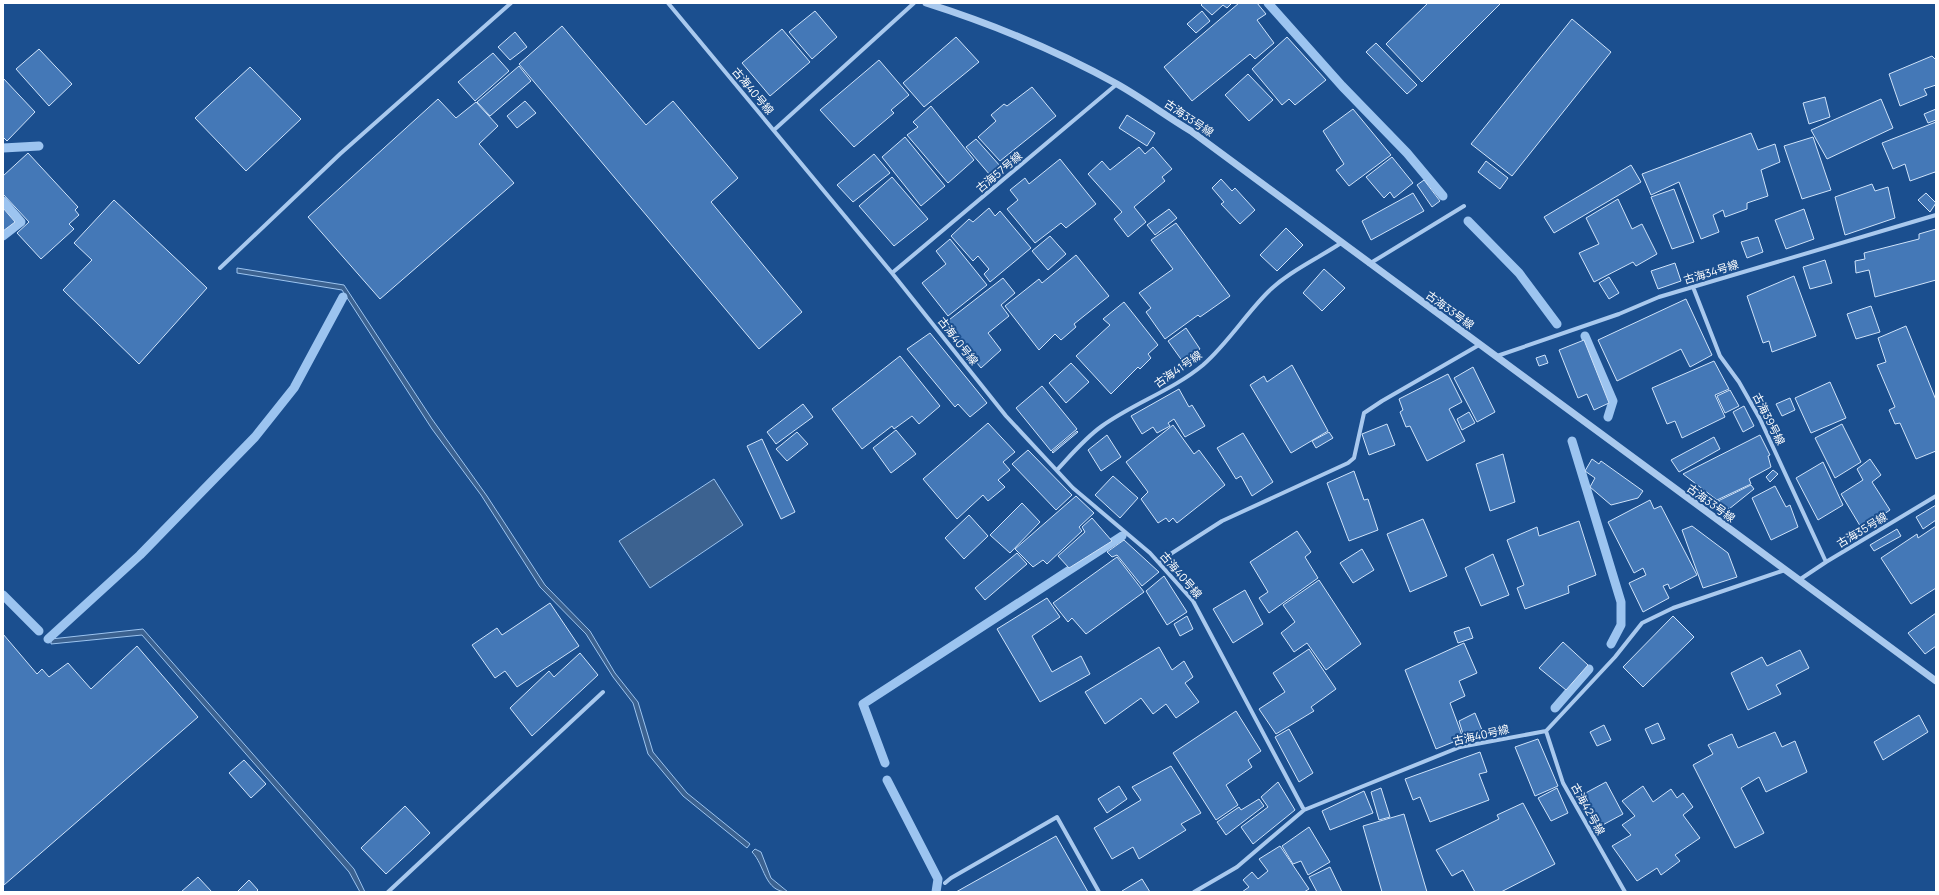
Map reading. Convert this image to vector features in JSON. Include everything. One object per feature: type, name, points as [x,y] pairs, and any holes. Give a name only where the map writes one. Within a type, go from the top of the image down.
[{"type":"street","points":[[220,268],[340,154],[511,3]]},
{"type":"street","name":"古海40号線","points":[[668,3],[892,273],[1006,416],[1074,488],[1158,562],[1193,601],[1304,810],[1460,748],[1546,731]]},
{"type":"street","points":[[774,130],[914,3]]},
{"type":"street","name":"古海33号線","points":[[926,3],[964,15],[1048,49],[1118,84],[1191,131],[1368,264],[1936,681]]},
{"type":"street","name":"古海57号線","points":[[892,273],[1118,84]]},
{"type":"street","points":[[1368,264],[1464,206]]},
{"type":"street","name":"古海34号線","points":[[1495,357],[1619,314],[1659,297],[1936,216]]},
{"type":"street","name":"古海41号線","points":[[1057,470],[1078,447],[1103,426],[1203,365],[1231,337],[1269,291],[1341,243]]},
{"type":"street","name":"古海39号線","points":[[1693,287],[1720,356],[1760,419],[1826,562]]},
{"type":"street","points":[[1158,562],[1222,521],[1348,463],[1354,458],[1364,413],[1479,345]]},
{"type":"street","name":"古海35号線","points":[[1799,580],[1826,562],[1936,496]]},
{"type":"street","points":[[1546,731],[1615,657],[1642,623],[1673,608],[1785,570]]},
{"type":"street","points":[[388,892],[603,692]]},
{"type":"street","name":"古海42号線","points":[[1546,731],[1563,783],[1625,892]]},
{"type":"street","points":[[1194,892],[1236,867],[1304,810]]},
{"type":"street","points":[[945,882],[1057,817],[1099,892]]},
{"type":"water","points":[[237,268],[344,285],[432,419],[487,496],[545,585],[590,631],[615,673],[638,702],[653,752],[687,793],[750,844],[747,848],[683,796],[648,754],[633,703],[613,677],[586,634],[540,587],[481,495],[432,429],[342,290],[237,273]]},
{"type":"water","points":[[714,479],[743,525],[650,588],[619,541]]},
{"type":"water","points":[[143,629],[354,869],[365,892],[360,892],[349,872],[142,635],[51,644],[51,639]]},
{"type":"water","points":[[755,849],[761,852],[771,878],[788,892],[780,891],[769,883],[760,864],[752,852]]},
{"type":"building","points":[[1203,3],[1232,3],[1227,8],[1223,5],[1212,15],[1201,5]]},
{"type":"building","points":[[1239,3],[1257,3],[1266,14],[1257,20],[1274,43],[1255,59],[1250,54],[1192,101],[1164,67]]},
{"type":"building","points":[[1428,3],[1501,3],[1422,82],[1386,44]]},
{"type":"building","points":[[815,11],[837,37],[812,59],[789,32]]},
{"type":"building","points":[[1202,11],[1210,21],[1196,33],[1187,24]]},
{"type":"building","points":[[1572,19],[1611,52],[1512,176],[1471,144]]},
{"type":"building","points":[[562,26],[646,125],[673,101],[738,178],[711,202],[802,312],[759,349],[519,64]]},
{"type":"building","points":[[782,29],[810,62],[770,96],[742,63]]},
{"type":"building","points":[[515,32],[527,47],[510,60],[498,47]]},
{"type":"building","points":[[956,37],[979,62],[924,107],[903,83]]},
{"type":"building","points":[[1287,37],[1326,80],[1295,105],[1289,99],[1282,105],[1252,69]]},
{"type":"building","points":[[1376,43],[1417,85],[1407,94],[1366,52]]},
{"type":"building","points":[[39,49],[72,84],[49,106],[16,69]]},
{"type":"building","points":[[493,53],[509,71],[475,101],[458,82]]},
{"type":"building","points":[[1932,56],[1936,60],[1936,85],[1924,89],[1927,95],[1900,106],[1889,74]]},
{"type":"building","points":[[879,60],[909,95],[891,110],[894,113],[854,147],[820,110]]},
{"type":"building","points":[[519,66],[531,81],[490,116],[477,102]]},
{"type":"building","points":[[250,67],[301,119],[246,171],[195,118]]},
{"type":"building","points":[[1248,74],[1273,100],[1249,121],[1225,95]]},
{"type":"building","points":[[3,78],[35,112],[7,141],[3,137]]},
{"type":"building","points":[[1032,87],[1056,116],[1000,161],[978,137],[996,121],[991,115],[1004,104],[1007,106]]},
{"type":"building","points":[[1825,97],[1830,117],[1809,124],[1803,103]]},
{"type":"building","points":[[438,99],[456,118],[476,102],[498,126],[479,144],[514,183],[380,299],[308,217]]},
{"type":"building","points":[[1881,99],[1893,128],[1827,159],[1811,130]]},
{"type":"building","points":[[525,101],[536,113],[517,128],[507,116]]},
{"type":"building","points":[[931,106],[974,160],[948,183],[907,135],[918,127],[913,122]]},
{"type":"building","points":[[1353,109],[1391,155],[1349,186],[1336,170],[1344,164],[1323,131]]},
{"type":"building","points":[[1936,109],[1936,120],[1928,123],[1924,114]]},
{"type":"building","points":[[1127,115],[1155,133],[1147,146],[1119,128]]},
{"type":"building","points":[[1936,122],[1936,175],[1935,172],[1910,181],[1905,164],[1893,169],[1882,143]]},
{"type":"building","points":[[1751,133],[1758,150],[1775,144],[1780,162],[1761,170],[1768,196],[1747,203],[1747,209],[1725,217],[1723,210],[1713,215],[1719,232],[1701,239],[1679,182],[1651,195],[1642,174]]},
{"type":"building","points":[[905,137],[945,186],[921,206],[882,157]]},
{"type":"building","points":[[1813,137],[1831,190],[1802,199],[1784,146]]},
{"type":"building","points":[[976,139],[1001,167],[990,175],[966,147]]},
{"type":"building","points":[[1139,147],[1145,154],[1153,147],[1172,169],[1162,177],[1165,181],[1134,207],[1146,222],[1128,237],[1114,219],[1122,212],[1088,174],[1102,161],[1110,170]]},
{"type":"building","points":[[28,153],[78,207],[75,210],[79,215],[69,224],[74,229],[41,259],[17,233],[29,222],[3,194],[3,176]]},
{"type":"building","points":[[874,154],[890,173],[853,202],[837,185]]},
{"type":"building","points":[[1392,157],[1413,183],[1394,198],[1390,192],[1384,198],[1366,177]]},
{"type":"building","points":[[1060,159],[1096,204],[1066,228],[1061,223],[1035,243],[1007,209],[1018,200],[1010,190],[1025,178],[1029,184]]},
{"type":"building","points":[[1486,161],[1508,178],[1500,189],[1478,172]]},
{"type":"building","points":[[1631,165],[1641,182],[1554,233],[1544,217]]},
{"type":"building","points":[[892,177],[928,219],[894,246],[859,206]]},
{"type":"building","points":[[1221,179],[1232,191],[1235,188],[1255,210],[1240,224],[1221,204],[1224,202],[1212,188]]},
{"type":"building","points":[[1424,180],[1440,201],[1432,207],[1417,185]]},
{"type":"building","points":[[1872,184],[1875,191],[1888,187],[1895,218],[1845,235],[1835,197]]},
{"type":"building","points":[[1674,189],[1694,242],[1672,249],[1651,197]]},
{"type":"building","points":[[1413,193],[1424,211],[1371,240],[1362,221]]},
{"type":"building","points":[[1926,193],[1936,203],[1930,212],[1918,200]]},
{"type":"building","points":[[1618,199],[1632,229],[1642,224],[1657,254],[1636,266],[1633,262],[1594,282],[1579,253],[1599,244],[1586,218]]},
{"type":"building","points":[[114,200],[207,288],[139,364],[63,290],[92,260],[74,243]]},
{"type":"building","points":[[3,208],[15,222],[3,231]]},
{"type":"building","points":[[989,208],[995,216],[1000,211],[1031,248],[990,282],[984,274],[989,269],[978,256],[973,261],[951,236],[969,219],[973,222]]},
{"type":"building","points":[[1169,209],[1177,218],[1155,235],[1147,225]]},
{"type":"building","points":[[1804,209],[1814,239],[1786,249],[1775,220]]},
{"type":"building","points":[[1176,223],[1230,296],[1200,317],[1198,315],[1165,339],[1146,312],[1151,308],[1139,293],[1173,269],[1151,240]]},
{"type":"building","points":[[1286,228],[1303,245],[1277,271],[1260,255]]},
{"type":"building","points":[[1936,229],[1936,280],[1875,297],[1869,270],[1856,273],[1855,261],[1865,259],[1864,253],[1919,239],[1919,234]]},
{"type":"building","points":[[1050,236],[1066,254],[1048,270],[1032,251]]},
{"type":"building","points":[[1758,237],[1763,252],[1747,258],[1741,242]]},
{"type":"building","points":[[950,239],[987,285],[948,316],[922,283],[946,264],[936,251]]},
{"type":"building","points":[[1076,255],[1109,296],[1074,324],[1076,327],[1061,340],[1055,334],[1039,350],[1005,306],[1039,279],[1042,283]]},
{"type":"building","points":[[1825,260],[1832,283],[1810,289],[1803,267]]},
{"type":"building","points":[[1675,263],[1681,281],[1658,289],[1651,271]]},
{"type":"building","points":[[1324,269],[1345,288],[1322,311],[1303,293]]},
{"type":"building","points":[[1794,276],[1816,336],[1772,352],[1769,341],[1763,343],[1747,296]]},
{"type":"building","points":[[1609,277],[1619,293],[1609,299],[1599,283]]},
{"type":"building","points":[[1003,278],[1015,293],[1001,305],[1009,316],[988,333],[1001,350],[981,368],[945,323]]},
{"type":"building","points":[[1686,299],[1712,355],[1690,367],[1681,349],[1617,381],[1598,340]]},
{"type":"building","points":[[1124,302],[1158,345],[1148,354],[1151,358],[1140,369],[1138,367],[1111,394],[1076,356],[1110,325],[1103,319]]},
{"type":"building","points":[[1871,306],[1880,332],[1856,339],[1847,314]]},
{"type":"building","points":[[1906,326],[1936,400],[1936,451],[1916,459],[1900,423],[1895,424],[1889,410],[1895,407],[1877,365],[1886,362],[1878,338]]},
{"type":"building","points":[[1186,328],[1200,349],[1183,362],[1168,341]]},
{"type":"building","points":[[930,333],[987,403],[970,417],[958,404],[955,407],[907,349]]},
{"type":"building","points":[[1584,340],[1609,403],[1594,410],[1587,394],[1578,398],[1559,350]]},
{"type":"building","points":[[1545,355],[1548,363],[1539,366],[1536,358]]},
{"type":"building","points":[[900,356],[940,406],[919,424],[912,416],[894,429],[892,426],[862,449],[832,409]]},
{"type":"building","points":[[1714,361],[1729,389],[1715,395],[1725,417],[1682,438],[1675,421],[1667,424],[1652,388]]},
{"type":"building","points":[[1071,363],[1089,382],[1066,403],[1049,383]]},
{"type":"building","points":[[1292,365],[1328,431],[1291,453],[1250,385],[1264,376],[1267,382]]},
{"type":"building","points":[[1473,367],[1495,412],[1477,422],[1454,378]]},
{"type":"building","points":[[1448,374],[1462,402],[1449,409],[1465,441],[1427,461],[1410,426],[1406,427],[1400,412],[1403,410],[1399,399]]},
{"type":"building","points":[[1830,382],[1846,418],[1811,433],[1795,398]]},
{"type":"building","points":[[1042,386],[1077,429],[1051,451],[1016,408]]},
{"type":"building","points":[[1179,389],[1189,407],[1192,405],[1205,426],[1185,437],[1174,419],[1168,423],[1170,426],[1157,433],[1153,427],[1142,434],[1131,416]]},
{"type":"building","points":[[1730,390],[1739,406],[1725,413],[1717,396]]},
{"type":"building","points":[[1790,398],[1795,410],[1782,416],[1776,404]]},
{"type":"building","points":[[803,404],[813,417],[776,444],[767,432]]},
{"type":"building","points":[[1744,406],[1754,426],[1743,432],[1733,412]]},
{"type":"building","points":[[1469,412],[1475,423],[1462,430],[1457,419]]},
{"type":"building","points":[[988,423],[1015,452],[1003,462],[1010,470],[998,480],[1005,487],[988,501],[983,495],[957,519],[923,479]]},
{"type":"building","points":[[1387,424],[1395,445],[1369,455],[1362,434]]},
{"type":"building","points":[[1842,424],[1861,462],[1835,478],[1815,438]]},
{"type":"building","points":[[1173,425],[1194,454],[1199,450],[1225,485],[1177,523],[1173,518],[1169,522],[1166,518],[1158,523],[1141,499],[1148,492],[1126,462]]},
{"type":"building","points":[[896,430],[916,454],[891,473],[873,448]]},
{"type":"building","points":[[1077,431],[1078,432],[1053,453],[1052,452]]},
{"type":"building","points":[[797,432],[808,444],[787,461],[776,449]]},
{"type":"building","points":[[1329,432],[1333,438],[1316,448],[1312,441]]},
{"type":"building","points":[[1243,433],[1273,482],[1252,496],[1241,476],[1236,479],[1217,448]]},
{"type":"building","points":[[1107,435],[1121,457],[1101,471],[1088,450]]},
{"type":"building","points":[[1760,435],[1770,455],[1768,456],[1771,467],[1749,479],[1751,484],[1717,500],[1683,474]]},
{"type":"building","points":[[1714,437],[1720,449],[1679,472],[1671,460]]},
{"type":"building","points":[[762,439],[795,512],[781,519],[747,446]]},
{"type":"building","points":[[1028,450],[1072,495],[1056,510],[1012,464]]},
{"type":"building","points":[[1503,454],[1515,502],[1490,511],[1476,464]]},
{"type":"building","points":[[1592,459],[1599,464],[1601,461],[1643,491],[1638,498],[1611,505],[1590,487],[1595,478],[1585,471]]},
{"type":"building","points":[[1870,459],[1881,475],[1872,482],[1890,510],[1862,529],[1841,494],[1863,480],[1857,469]]},
{"type":"building","points":[[1823,462],[1843,505],[1818,520],[1796,478]]},
{"type":"building","points":[[1773,470],[1778,474],[1770,482],[1766,477]]},
{"type":"building","points":[[1354,471],[1364,500],[1368,499],[1378,530],[1349,541],[1327,483]]},
{"type":"building","points":[[1113,476],[1138,498],[1120,518],[1095,495]]},
{"type":"building","points":[[1751,485],[1754,489],[1729,509],[1718,501]]},
{"type":"building","points":[[1775,486],[1786,507],[1790,505],[1798,527],[1771,540],[1752,498]]},
{"type":"building","points":[[1076,496],[1094,513],[1079,527],[1082,531],[1047,564],[1043,560],[1033,567],[1015,549]]},
{"type":"building","points":[[1650,500],[1654,509],[1661,506],[1697,575],[1670,589],[1668,584],[1663,586],[1669,598],[1643,612],[1629,583],[1646,575],[1643,568],[1634,573],[1608,522]]},
{"type":"building","points":[[1022,503],[1040,522],[1010,553],[990,535]]},
{"type":"building","points":[[1936,505],[1936,520],[1923,529],[1916,517]]},
{"type":"building","points":[[969,515],[988,536],[964,559],[945,538]]},
{"type":"building","points":[[1092,518],[1112,541],[1069,568],[1058,556],[1085,532],[1082,527]]},
{"type":"building","points":[[1880,518],[1881,520],[1870,529],[1868,526]]},
{"type":"building","points":[[1423,519],[1447,576],[1410,592],[1387,534]]},
{"type":"building","points":[[1579,521],[1596,575],[1568,586],[1569,593],[1525,609],[1517,588],[1524,585],[1507,540],[1537,527],[1539,536]]},
{"type":"building","points":[[1692,526],[1728,553],[1737,577],[1703,588],[1682,530]]},
{"type":"building","points":[[1936,526],[1936,588],[1911,604],[1881,558],[1917,534],[1918,538]]},
{"type":"building","points":[[1897,529],[1901,536],[1874,551],[1870,545]]},
{"type":"building","points":[[1297,531],[1311,552],[1305,557],[1318,578],[1269,613],[1259,598],[1268,592],[1250,562]]},
{"type":"building","points":[[1124,540],[1159,572],[1142,586],[1117,555],[1112,557],[1107,552]]},
{"type":"building","points":[[1362,549],[1374,570],[1353,583],[1340,563]]},
{"type":"building","points":[[1017,553],[1027,564],[985,600],[975,588]]},
{"type":"building","points":[[1493,554],[1509,595],[1481,606],[1465,568]]},
{"type":"building","points":[[1117,557],[1144,592],[1086,634],[1072,618],[1068,622],[1053,603]]},
{"type":"building","points":[[1164,576],[1187,612],[1167,625],[1146,591]]},
{"type":"building","points":[[1319,580],[1361,644],[1326,670],[1307,643],[1294,652],[1281,633],[1295,622],[1283,605]]},
{"type":"building","points":[[1245,590],[1263,624],[1233,643],[1213,609]]},
{"type":"building","points":[[1047,598],[1060,617],[1032,636],[1052,672],[1081,656],[1090,674],[1040,702],[997,629]]},
{"type":"building","points":[[550,603],[579,646],[517,687],[505,671],[495,678],[472,645],[497,628],[502,635]]},
{"type":"building","points":[[1936,613],[1936,646],[1925,654],[1908,633]]},
{"type":"building","points":[[1187,616],[1193,629],[1180,636],[1174,624]]},
{"type":"building","points":[[1673,616],[1694,637],[1643,687],[1623,667]]},
{"type":"building","points":[[1469,627],[1473,638],[1458,643],[1454,632]]},
{"type":"building","points":[[3,634],[37,674],[42,669],[49,677],[68,663],[91,689],[137,646],[198,717],[4,885]]},
{"type":"building","points":[[1563,642],[1588,665],[1566,690],[1539,668]]},
{"type":"building","points":[[1464,643],[1477,673],[1459,681],[1465,696],[1450,703],[1463,738],[1436,749],[1405,670]]},
{"type":"building","points":[[1159,647],[1172,670],[1184,661],[1193,677],[1185,683],[1199,702],[1176,718],[1166,704],[1153,714],[1141,698],[1105,724],[1085,692]]},
{"type":"building","points":[[1309,649],[1336,689],[1311,707],[1314,711],[1276,734],[1259,709],[1285,692],[1273,673]]},
{"type":"building","points":[[1800,650],[1809,668],[1776,685],[1781,694],[1748,710],[1731,673],[1762,657],[1767,666]]},
{"type":"building","points":[[580,653],[598,675],[532,736],[510,708],[549,671],[554,677]]},
{"type":"building","points":[[1236,711],[1261,751],[1248,760],[1252,767],[1226,785],[1238,805],[1216,820],[1173,753]]},
{"type":"building","points":[[1475,713],[1482,730],[1464,737],[1459,721]]},
{"type":"building","points":[[1919,715],[1928,732],[1883,760],[1874,742]]},
{"type":"building","points":[[1658,723],[1665,739],[1652,744],[1645,729]]},
{"type":"building","points":[[1604,725],[1611,740],[1597,746],[1590,732]]},
{"type":"building","points":[[1289,729],[1313,773],[1299,782],[1275,737]]},
{"type":"building","points":[[1775,732],[1782,747],[1795,741],[1807,772],[1766,792],[1759,777],[1741,788],[1764,833],[1735,848],[1693,765],[1713,754],[1708,745],[1732,734],[1738,748]]},
{"type":"building","points":[[1538,739],[1558,786],[1535,796],[1515,747]]},
{"type":"building","points":[[1480,752],[1487,772],[1479,774],[1489,800],[1430,822],[1420,797],[1413,800],[1405,779]]},
{"type":"building","points":[[244,760],[266,784],[251,798],[229,773]]},
{"type":"building","points":[[1171,766],[1201,813],[1181,824],[1186,830],[1139,859],[1133,847],[1112,859],[1094,828],[1141,800],[1132,787]]},
{"type":"building","points":[[1278,782],[1295,810],[1253,844],[1241,827],[1268,807],[1261,797]]},
{"type":"building","points":[[1606,782],[1623,814],[1597,828],[1580,796]]},
{"type":"building","points":[[1119,786],[1127,799],[1107,813],[1098,799]]},
{"type":"building","points":[[1643,786],[1653,802],[1671,789],[1677,798],[1683,793],[1693,807],[1683,815],[1700,838],[1675,855],[1680,861],[1661,875],[1657,868],[1637,881],[1612,846],[1631,835],[1622,825],[1635,816],[1622,801]]},
{"type":"building","points":[[1381,788],[1390,817],[1379,820],[1371,792]]},
{"type":"building","points":[[1557,788],[1568,813],[1551,821],[1538,798]]},
{"type":"building","points":[[1364,791],[1373,813],[1330,830],[1322,811]]},
{"type":"building","points":[[1259,799],[1264,806],[1226,835],[1217,822],[1239,807],[1241,810]]},
{"type":"building","points":[[1523,803],[1555,864],[1501,892],[1475,892],[1463,870],[1452,876],[1436,850],[1499,819],[1497,815]]},
{"type":"building","points":[[405,806],[430,833],[386,874],[361,848]]},
{"type":"building","points":[[1404,814],[1427,892],[1382,892],[1363,826]]},
{"type":"building","points":[[1309,827],[1330,862],[1308,875],[1301,861],[1293,864],[1282,846]]},
{"type":"building","points":[[1056,836],[1088,892],[956,892]]},
{"type":"building","points":[[1280,846],[1309,889],[1304,892],[1242,892],[1249,887],[1243,880],[1252,872],[1258,879],[1268,871],[1259,859]]},
{"type":"building","points":[[1330,867],[1342,892],[1317,892],[1309,877]]},
{"type":"building","points":[[198,877],[212,892],[181,892]]},
{"type":"building","points":[[1142,879],[1150,892],[1122,891]]},
{"type":"building","points":[[249,880],[258,890],[256,892],[237,892]]},
{"type":"waterway","points":[[1268,3],[1342,86],[1407,153],[1443,196]]},
{"type":"waterway","points":[[3,148],[39,146]]},
{"type":"waterway","points":[[3,201],[21,222],[3,236]]},
{"type":"waterway","points":[[1468,221],[1519,273],[1557,324]]},
{"type":"waterway","points":[[48,639],[140,555],[255,437],[294,388],[343,297]]},
{"type":"waterway","points":[[1585,336],[1613,401],[1608,417]]},
{"type":"waterway","points":[[1572,441],[1621,602],[1621,625],[1611,644]]},
{"type":"waterway","points":[[885,763],[863,704],[1122,536]]},
{"type":"waterway","points":[[3,595],[39,631]]},
{"type":"waterway","points":[[1555,708],[1589,669]]},
{"type":"waterway","points":[[887,780],[938,879],[936,892]]}]
